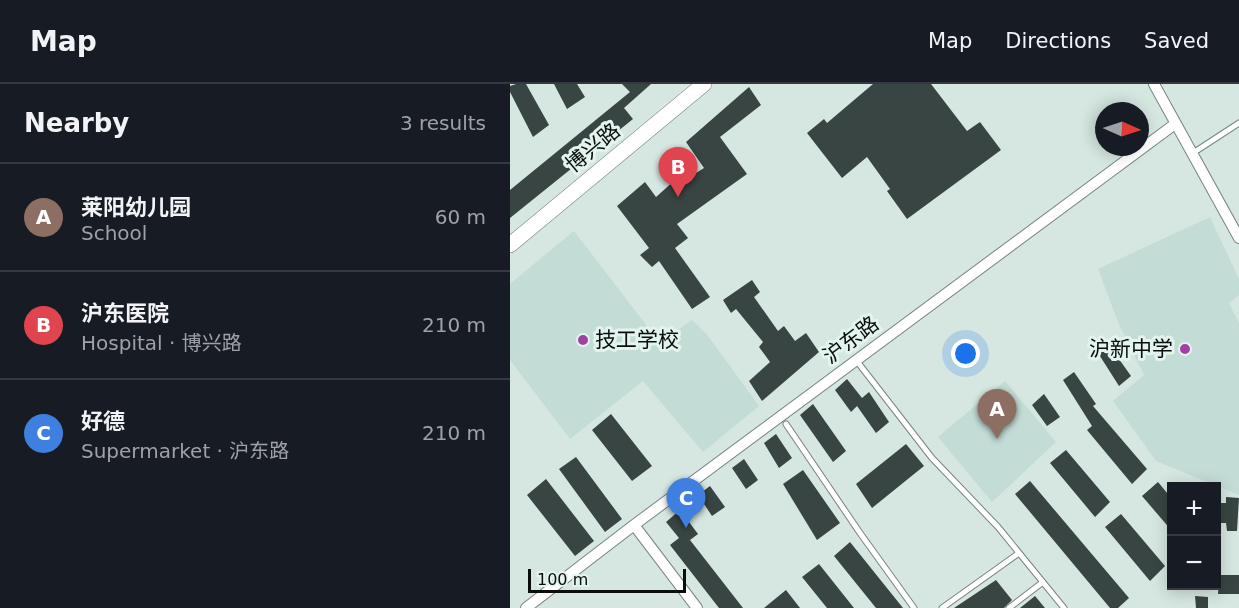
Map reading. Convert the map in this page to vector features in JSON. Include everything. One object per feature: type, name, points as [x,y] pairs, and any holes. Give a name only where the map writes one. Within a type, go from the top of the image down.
[{"type":"street","points":[[1154,84],[1239,238]]},
{"type":"street","name":"博兴路","points":[[510,245],[695,87]]},
{"type":"street","name":"沪东路","points":[[526,608],[634,525],[1175,124]]},
{"type":"street","points":[[634,525],[697,608]]},
{"type":"lane","points":[[1192,154],[1239,123]]},
{"type":"lane","points":[[856,360],[932,458],[998,527],[1064,608]]},
{"type":"lane","points":[[786,424],[914,608]]},
{"type":"lane","points":[[942,608],[1019,553]]},
{"type":"lane","points":[[1009,608],[1043,582]]},
{"type":"shaded area","name":"沪新中学","points":[[1210,217],[1239,279],[1239,295],[1229,303],[1239,323],[1239,495],[1221,488],[1221,482],[1207,482],[1156,461],[1113,401],[1144,375],[1118,322],[1098,269]]},
{"type":"shaded area","name":"技工学校","points":[[574,231],[660,343],[692,320],[708,336],[759,406],[703,452],[643,381],[570,439],[510,360],[510,284]]},
{"type":"shaded area","points":[[1005,381],[1056,442],[992,502],[938,437]]},
{"type":"building","points":[[526,84],[549,125],[533,137],[510,92],[510,86]]},
{"type":"building","points":[[554,84],[577,84],[585,97],[567,109]]},
{"type":"building","points":[[622,84],[651,84],[624,108],[633,119],[510,218],[510,190],[630,92]]},
{"type":"building","points":[[873,84],[931,84],[967,131],[980,122],[1001,150],[907,219],[887,191],[890,189],[867,157],[842,178],[807,133],[824,119],[827,123]]},
{"type":"building","points":[[749,87],[761,105],[720,137],[747,174],[677,224],[688,238],[675,248],[710,297],[692,309],[659,261],[652,267],[640,255],[649,248],[617,206],[645,182],[656,197],[684,172],[688,178],[704,168],[686,142]]},
{"type":"building","points":[[752,280],[760,292],[754,297],[778,331],[784,326],[795,341],[806,333],[819,352],[762,401],[749,381],[770,362],[759,347],[763,342],[736,309],[731,313],[723,300]]},
{"type":"building","points":[[1109,345],[1131,376],[1119,386],[1098,353]]},
{"type":"building","points":[[1074,372],[1096,404],[1093,406],[1147,469],[1132,484],[1087,430],[1092,426],[1063,380]]},
{"type":"building","points":[[847,379],[862,398],[869,392],[889,422],[876,433],[857,406],[851,412],[835,390]]},
{"type":"building","points":[[1044,394],[1060,417],[1047,426],[1032,405]]},
{"type":"building","points":[[813,404],[846,451],[833,462],[800,415]]},
{"type":"building","points":[[611,414],[652,466],[632,481],[592,430]]},
{"type":"building","points":[[776,434],[792,458],[779,468],[764,443]]},
{"type":"building","points":[[906,444],[924,466],[872,508],[856,484]]},
{"type":"building","points":[[1066,450],[1110,502],[1095,517],[1050,463]]},
{"type":"building","points":[[576,457],[622,519],[605,532],[559,469]]},
{"type":"building","points":[[744,459],[758,480],[746,489],[732,468]]},
{"type":"building","points":[[803,470],[840,523],[817,540],[783,484]]},
{"type":"building","points":[[546,479],[594,541],[575,556],[527,495]]},
{"type":"building","points":[[1030,481],[1129,598],[1118,608],[1110,608],[1015,494]]},
{"type":"building","points":[[1158,482],[1167,493],[1167,525],[1142,496]]},
{"type":"building","points":[[710,486],[725,507],[712,516],[698,495]]},
{"type":"building","points":[[1226,497],[1239,498],[1237,531],[1227,531],[1226,523],[1221,523],[1221,503],[1226,503]]},
{"type":"building","points":[[680,510],[698,534],[690,540],[743,608],[719,608],[670,545],[679,538],[666,522]]},
{"type":"building","points":[[1121,514],[1165,566],[1150,581],[1105,527]]},
{"type":"building","points":[[850,542],[903,608],[876,608],[834,556]]},
{"type":"building","points":[[819,564],[854,608],[827,608],[802,577]]},
{"type":"building","points":[[1221,575],[1239,575],[1239,594],[1218,594],[1218,590],[1221,590]]},
{"type":"building","points":[[996,580],[1012,600],[1004,608],[954,608]]},
{"type":"building","points":[[786,590],[800,608],[764,608]]},
{"type":"building","points":[[1035,596],[1045,608],[1020,608]]},
{"type":"building","points":[[1195,596],[1208,597],[1208,608],[1196,608]]},
{"type":"place","name":"沪东医院","points":[[678,197]]},
{"type":"place","name":"技工学校","points":[[583,340]]},
{"type":"place","name":"沪新中学","points":[[1185,349]]},
{"type":"place","name":"莱阳幼儿园","points":[[997,439]]},
{"type":"place","name":"好德","points":[[686,528]]}]
